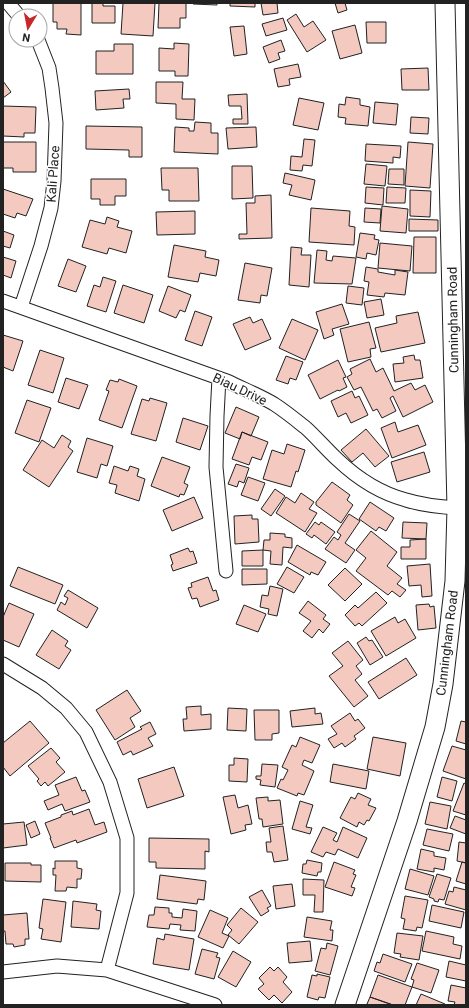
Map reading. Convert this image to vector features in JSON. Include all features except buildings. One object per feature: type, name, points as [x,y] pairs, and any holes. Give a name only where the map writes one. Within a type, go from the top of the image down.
[{"type":"main road","name":"Cunningham Road","points":[[344,1005],[407,821],[435,727],[443,684],[455,581],[457,508],[445,3]]},
{"type":"street","name":"Kali Place","points":[[21,307],[41,246],[51,208],[54,181],[56,123],[49,68],[41,48]]},
{"type":"street","name":"Biau Drive","points":[[3,301],[220,378],[258,396],[278,408],[306,428],[338,461],[373,487],[405,500],[422,504],[457,508]]},
{"type":"street","points":[[220,378],[217,416],[216,466],[226,571]]},
{"type":"street","points":[[3,664],[42,688],[66,708],[86,732],[110,782],[127,838],[127,892],[107,970]]},
{"type":"street","points":[[3,972],[57,966],[107,970],[215,1005]]}]
